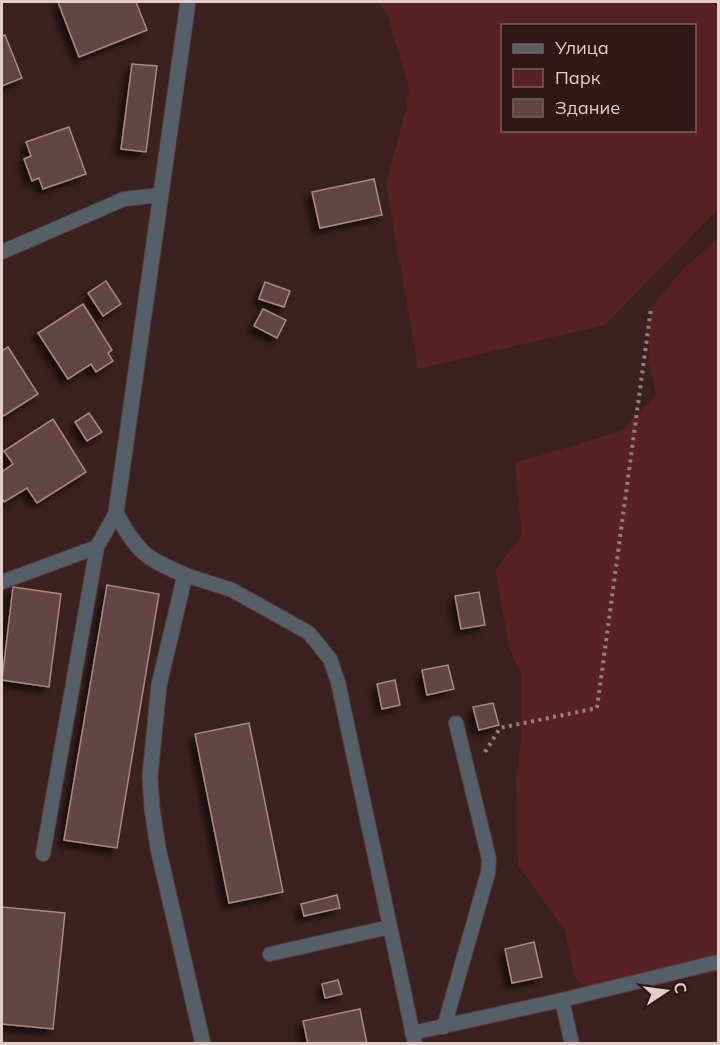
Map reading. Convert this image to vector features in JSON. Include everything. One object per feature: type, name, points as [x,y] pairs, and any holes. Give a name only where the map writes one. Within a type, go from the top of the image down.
[{"type":"street","points":[[188,2],[116,513],[128,536],[144,554],[160,565],[185,575],[159,685],[150,776],[158,848],[202,1044]]},
{"type":"lane","points":[[2,252],[124,199],[160,195]]},
{"type":"lane","points":[[44,854],[97,547],[116,513]]},
{"type":"lane","points":[[2,582],[97,547]]},
{"type":"lane","points":[[185,575],[232,590],[289,620],[309,633],[330,660],[338,682],[414,1038],[444,1027],[718,962]]},
{"type":"lane","points":[[444,1027],[488,873],[489,859],[456,723]]},
{"type":"lane","points":[[270,954],[390,927]]},
{"type":"lane","points":[[562,1000],[572,1044]]},
{"type":"path","points":[[483,755],[500,728],[597,708],[651,308]]},
{"type":"green space","points":[[378,2],[711,2],[718,8],[718,209],[605,325],[418,369],[386,183],[406,109],[409,88],[387,14]]},
{"type":"green space","points":[[718,238],[718,972],[597,994],[575,978],[564,929],[518,866],[516,778],[521,742],[521,675],[510,650],[495,571],[522,535],[515,463],[621,431],[656,395],[648,361],[651,308],[681,271]]},
{"type":"building","points":[[58,2],[136,2],[147,30],[79,57]]},
{"type":"building","points":[[5,35],[22,78],[2,86],[2,37]]},
{"type":"building","points":[[132,64],[157,66],[146,152],[121,149]]},
{"type":"building","points":[[69,127],[86,174],[43,189],[39,178],[32,181],[24,159],[31,156],[26,142]]},
{"type":"building","points":[[374,179],[382,215],[320,228],[312,192]]},
{"type":"building","points":[[106,281],[121,304],[103,316],[88,293]]},
{"type":"building","points":[[265,282],[290,291],[284,307],[259,299]]},
{"type":"building","points":[[83,304],[112,350],[108,353],[113,361],[96,372],[91,364],[68,379],[38,333]]},
{"type":"building","points":[[263,309],[286,320],[277,338],[254,326]]},
{"type":"building","points":[[8,347],[38,394],[2,417],[2,351]]},
{"type":"building","points":[[89,413],[102,432],[87,441],[75,422]]},
{"type":"building","points":[[53,419],[86,472],[37,503],[27,488],[4,502],[2,472],[13,464],[4,451]]},
{"type":"building","points":[[107,585],[159,594],[117,848],[64,840]]},
{"type":"building","points":[[13,587],[61,594],[49,687],[2,680]]},
{"type":"building","points":[[479,592],[485,625],[461,629],[455,596]]},
{"type":"building","points":[[448,665],[454,689],[427,695],[422,670]]},
{"type":"building","points":[[395,680],[400,705],[382,709],[377,684]]},
{"type":"building","points":[[493,703],[499,725],[479,730],[473,707]]},
{"type":"building","points":[[249,723],[283,892],[229,903],[195,734]]},
{"type":"building","points":[[337,895],[340,908],[304,916],[301,904]]},
{"type":"building","points":[[2,907],[65,913],[53,1029],[2,1024]]},
{"type":"building","points":[[534,942],[542,977],[512,983],[505,949]]},
{"type":"building","points":[[338,980],[342,994],[325,998],[322,984]]},
{"type":"building","points":[[360,1009],[367,1044],[308,1044],[303,1021]]}]
